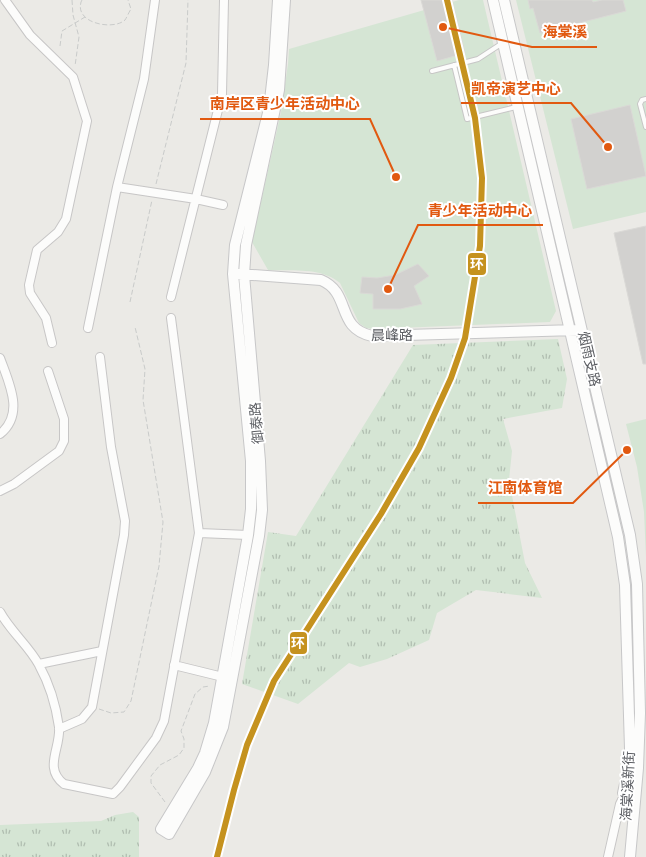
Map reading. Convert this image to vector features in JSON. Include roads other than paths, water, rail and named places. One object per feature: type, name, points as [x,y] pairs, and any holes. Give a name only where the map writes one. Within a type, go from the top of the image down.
[{"type":"street","points":[[5,0],[30,35],[73,77],[87,121],[66,219],[58,232],[37,250],[29,285],[30,293],[46,318],[52,343]]},
{"type":"street","points":[[88,328],[117,187],[144,79],[155,0]]},
{"type":"street","points":[[171,297],[222,94],[224,0]]},
{"type":"street","name":"御泰路","points":[[278,0],[269,109],[235,245],[238,274],[260,461],[262,510],[259,536],[225,680],[205,753],[173,811],[165,831],[212,756],[222,727],[225,680],[251,509],[251,461],[238,274],[246,245],[279,90],[285,0]]},
{"type":"street","name":"烟雨支路","points":[[493,0],[619,547],[625,585],[639,718]]},
{"type":"street","name":"烟雨支路","points":[[504,0],[630,535],[637,584],[639,718]]},
{"type":"street","points":[[117,187],[196,198],[223,205]]},
{"type":"street","name":"晨峰路","points":[[238,274],[321,280],[329,283],[338,293],[349,323],[362,334],[372,336],[582,330]]},
{"type":"street","points":[[0,612],[6,624],[39,664],[51,694],[59,729],[53,769],[58,780],[64,784],[113,794],[156,738],[164,721],[199,533],[171,318]]},
{"type":"street","points":[[59,729],[82,719],[92,707],[124,536],[125,522],[110,447],[100,357]]},
{"type":"street","points":[[0,358],[13,392],[14,413],[4,431],[0,434]]},
{"type":"street","points":[[0,490],[14,484],[59,451],[64,441],[64,419],[48,371]]},
{"type":"street","points":[[199,533],[248,535]]},
{"type":"street","points":[[39,664],[102,651]]},
{"type":"street","points":[[174,665],[225,680]]},
{"type":"street","name":"海棠溪新街","points":[[624,857],[631,781],[631,752],[639,718]]},
{"type":"street","name":"海棠溪新街","points":[[630,857],[638,768],[639,718]]},
{"type":"street","points":[[608,857],[631,752]]},
{"type":"street","points":[[620,804],[638,768]]},
{"type":"lane","points":[[432,71],[482,58],[503,43]]},
{"type":"lane","points":[[454,65],[467,119],[518,107]]},
{"type":"lane","points":[[646,99],[642,100],[640,104],[646,127]]},
{"type":"place","name":"海棠溪","points":[[443,27]]},
{"type":"place","name":"凯帝演艺中心","points":[[608,147]]},
{"type":"place","name":"南岸区青少年活动中心","points":[[396,177]]},
{"type":"place","name":"青少年活动中心","points":[[388,289]]},
{"type":"place","name":"江南体育馆","points":[[627,450]]}]
